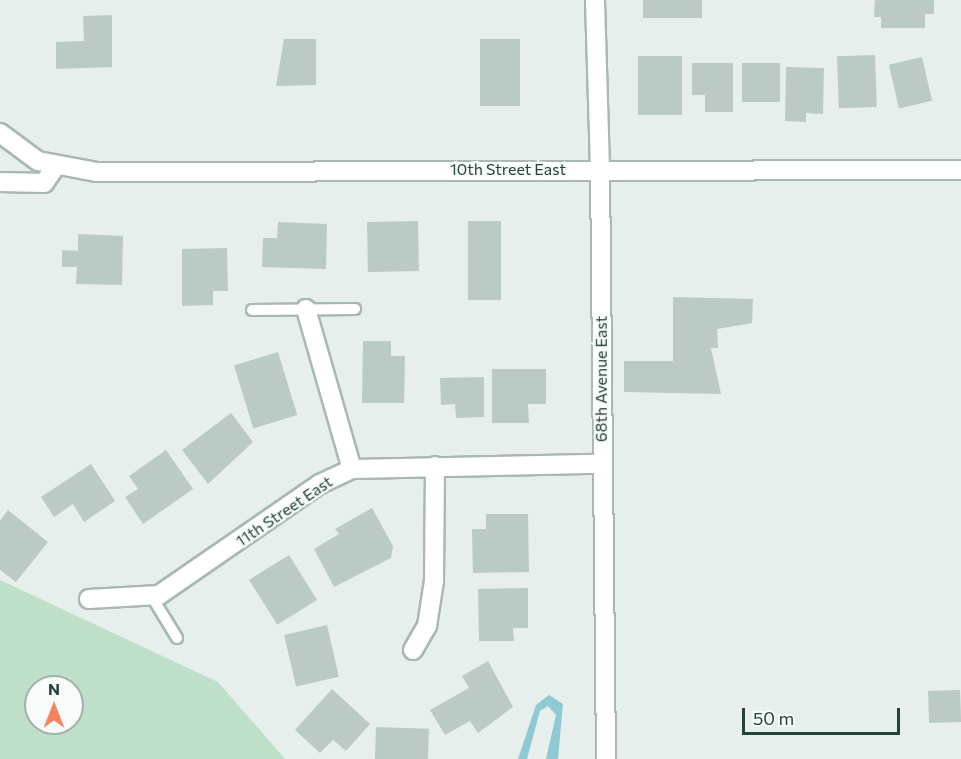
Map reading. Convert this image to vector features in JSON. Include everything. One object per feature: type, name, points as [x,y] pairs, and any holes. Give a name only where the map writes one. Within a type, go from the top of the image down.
[{"type":"street","name":"68th Avenue East","points":[[595,0],[600,168],[601,464],[606,759]]},
{"type":"street","points":[[0,133],[55,167],[44,183],[0,182]]},
{"type":"street","name":"10th Street East","points":[[55,167],[96,172],[600,168],[961,170]]},
{"type":"street","points":[[306,309],[352,469]]},
{"type":"street","name":"11th Street East","points":[[152,597],[320,484],[352,469],[601,464]]},
{"type":"street","points":[[413,650],[427,626],[434,581],[435,466]]},
{"type":"street","points":[[88,599],[152,597]]},
{"type":"lane","points":[[252,310],[355,309]]},
{"type":"lane","points":[[152,597],[177,638]]},
{"type":"green space","points":[[0,580],[218,682],[285,759],[0,759]]},
{"type":"water","points":[[549,695],[563,704],[558,759],[546,759],[556,715],[548,706],[540,711],[527,759],[518,759],[536,705]]},
{"type":"building","points":[[643,0],[702,0],[702,18],[643,18]]},
{"type":"building","points":[[875,0],[934,0],[934,14],[925,14],[925,28],[881,28],[881,17],[874,17]]},
{"type":"building","points":[[112,15],[112,67],[56,69],[56,42],[84,41],[83,16]]},
{"type":"building","points":[[284,39],[316,39],[316,85],[276,86]]},
{"type":"building","points":[[480,39],[520,39],[520,106],[480,106]]},
{"type":"building","points":[[875,55],[877,107],[839,108],[837,56]]},
{"type":"building","points":[[638,56],[682,56],[682,115],[638,115]]},
{"type":"building","points":[[922,57],[932,101],[899,108],[889,65]]},
{"type":"building","points":[[692,63],[733,63],[733,112],[705,112],[705,95],[692,95]]},
{"type":"building","points":[[742,63],[780,63],[780,102],[742,102]]},
{"type":"building","points":[[786,67],[824,68],[823,114],[806,113],[806,122],[785,121]]},
{"type":"building","points":[[418,221],[419,271],[368,272],[367,222]]},
{"type":"building","points":[[468,221],[501,221],[501,300],[468,300]]},
{"type":"building","points":[[278,222],[327,224],[326,269],[262,267],[263,238],[277,238]]},
{"type":"building","points":[[78,234],[123,236],[122,285],[76,284],[77,267],[62,267],[62,250],[78,251]]},
{"type":"building","points":[[227,248],[228,291],[213,291],[213,305],[182,306],[182,249]]},
{"type":"building","points":[[673,297],[753,299],[752,323],[717,329],[718,348],[711,348],[721,394],[624,392],[624,361],[673,361]]},
{"type":"building","points":[[363,341],[391,341],[391,356],[405,356],[404,403],[362,403]]},
{"type":"building","points":[[278,352],[297,415],[253,429],[234,365]]},
{"type":"building","points":[[492,369],[546,369],[546,404],[528,404],[529,423],[492,423]]},
{"type":"building","points":[[484,377],[484,417],[456,418],[455,404],[441,405],[440,378]]},
{"type":"building","points":[[231,413],[253,442],[208,484],[182,450]]},
{"type":"building","points":[[166,450],[193,489],[143,524],[125,497],[138,489],[129,476]]},
{"type":"building","points":[[91,464],[115,501],[84,522],[73,504],[54,517],[41,497]]},
{"type":"building","points":[[372,508],[393,546],[391,558],[334,587],[314,549],[339,534],[335,529]]},
{"type":"building","points":[[8,510],[48,542],[16,582],[0,570],[0,521]]},
{"type":"building","points":[[486,514],[528,514],[529,572],[473,573],[472,529],[486,529]]},
{"type":"building","points":[[289,555],[317,600],[277,625],[249,580]]},
{"type":"building","points":[[528,588],[528,628],[513,628],[514,641],[479,641],[478,589]]},
{"type":"building","points":[[327,625],[339,677],[296,687],[284,635]]},
{"type":"building","points":[[488,661],[513,707],[478,733],[470,721],[445,735],[430,710],[469,688],[462,676]]},
{"type":"building","points":[[332,689],[370,724],[346,751],[333,740],[320,753],[295,730]]},
{"type":"building","points":[[960,690],[961,722],[929,723],[928,691]]},
{"type":"building","points":[[376,727],[429,729],[428,759],[375,759]]}]
